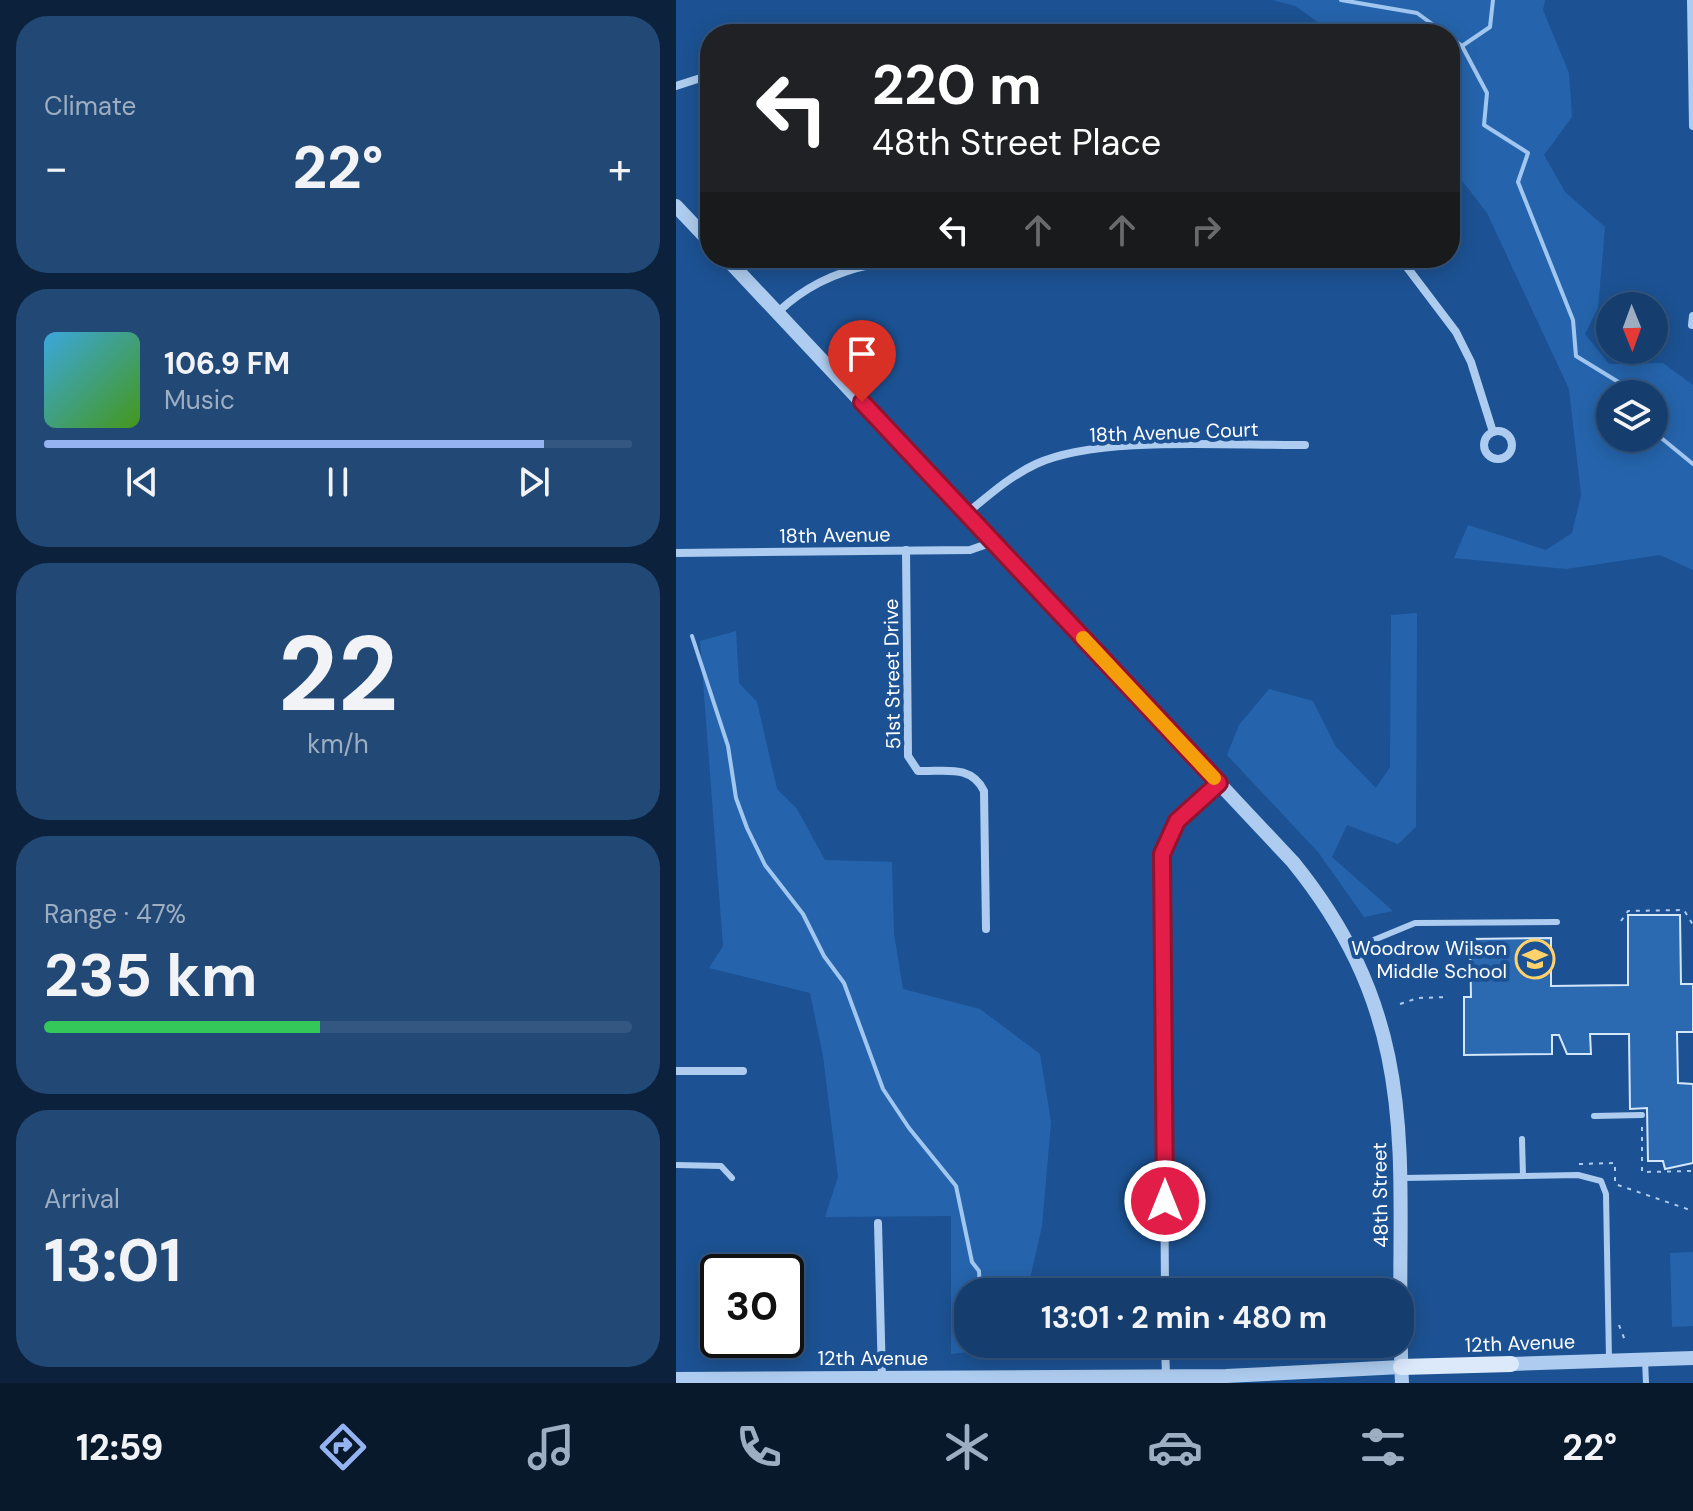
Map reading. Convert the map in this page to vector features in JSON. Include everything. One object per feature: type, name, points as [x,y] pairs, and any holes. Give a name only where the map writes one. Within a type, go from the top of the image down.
[{"type":"main road","name":"12th Avenue","points":[[1401,1375],[1511,1364]]},
{"type":"street","points":[[1691,0],[1693,126]]},
{"type":"street","points":[[676,86],[700,78]]},
{"type":"street","points":[[676,206],[700,231]]},
{"type":"street","name":"48th Street","points":[[736,268],[1219,783],[1318,893],[1352,949],[1377,1009],[1397,1095],[1401,1375]]},
{"type":"street","points":[[778,312],[817,283],[856,268]]},
{"type":"street","points":[[1408,268],[1456,332],[1471,362],[1493,432]]},
{"type":"street","name":"18th Avenue Court","points":[[966,514],[1019,473],[1071,453],[1104,448],[1305,445]]},
{"type":"street","name":"18th Avenue","points":[[676,553],[970,550],[993,542]]},
{"type":"street","name":"51st Street Drive","points":[[906,550],[908,756],[918,771],[971,773],[978,778],[984,791],[986,929]]},
{"type":"street","points":[[1165,1278],[1162,854],[1177,821],[1219,783]]},
{"type":"street","points":[[676,1071],[743,1071]]},
{"type":"street","points":[[878,1223],[882,1381]]},
{"type":"street","points":[[1165,1358],[1166,1376]]},
{"type":"street","name":"12th Avenue","points":[[1511,1364],[1693,1358]]},
{"type":"street","name":"12th Avenue","points":[[683,1380],[1124,1380],[1166,1376],[1401,1375]]},
{"type":"lane","points":[[1352,949],[1415,923],[1557,922]]},
{"type":"lane","points":[[1594,1116],[1642,1115]]},
{"type":"lane","points":[[1522,1139],[1523,1176]]},
{"type":"lane","points":[[676,1165],[721,1166],[732,1178]]},
{"type":"lane","points":[[1400,1178],[1595,1177],[1604,1186],[1609,1360]]},
{"type":"lane","points":[[1645,1359],[1646,1383]]},
{"type":"path","points":[[1621,921],[1628,911],[1684,910],[1693,925]]},
{"type":"path","points":[[1400,1004],[1418,998],[1449,997]]},
{"type":"path","points":[[1642,1115],[1642,1172],[1693,1171]]},
{"type":"shaded area","points":[[1272,0],[1545,0],[1543,10],[1569,73],[1572,117],[1544,155],[1565,192],[1605,227],[1596,312],[1585,334],[1596,348],[1596,364],[1664,364],[1693,385],[1693,570],[1660,555],[1566,569],[1454,558],[1468,525],[1546,550],[1572,533],[1581,495],[1569,389],[1487,213],[1460,178],[1460,24],[1321,24],[1295,6]]},
{"type":"shaded area","points":[[1417,613],[1416,827],[1398,844],[1347,825],[1332,857],[1393,911],[1364,917],[1318,852],[1227,755],[1239,725],[1269,689],[1313,701],[1336,747],[1376,788],[1390,767],[1391,615]]},
{"type":"shaded area","points":[[736,631],[739,683],[757,702],[777,789],[797,809],[825,860],[892,862],[894,934],[903,989],[980,1009],[1040,1054],[1051,1122],[1042,1226],[1030,1278],[954,1278],[954,1354],[951,1354],[951,1216],[825,1217],[838,1177],[823,1056],[810,993],[709,968],[723,946],[700,641]]},
{"type":"shaded area","points":[[1693,1252],[1693,1326],[1672,1327],[1670,1253]]},
{"type":"building","points":[[1628,915],[1680,915],[1681,984],[1693,984],[1693,1032],[1677,1032],[1678,1083],[1693,1084],[1693,1163],[1665,1169],[1663,1161],[1648,1161],[1647,1108],[1630,1109],[1629,1034],[1590,1034],[1591,1054],[1567,1054],[1559,1035],[1552,1035],[1552,1054],[1464,1055],[1464,997],[1471,997],[1470,939],[1551,938],[1551,986],[1628,985]]},
{"type":"waterway","points":[[1341,0],[1417,13],[1432,24]]},
{"type":"waterway","points":[[1462,46],[1490,27],[1493,0]]},
{"type":"waterway","points":[[1460,44],[1487,93],[1484,125],[1528,153],[1518,182],[1573,320],[1576,356],[1615,380]]},
{"type":"waterway","points":[[1668,443],[1693,464]]},
{"type":"waterway","points":[[692,636],[728,746],[736,798],[747,828],[765,865],[803,914],[824,956],[844,983],[883,1089],[909,1128],[956,1186],[972,1262],[979,1271],[979,1278]]},
{"type":"slow traffic","points":[[1083,638],[1214,778]]},
{"type":"place","name":"Woodrow Wilson Middle School","points":[[1535,959]]},
{"type":"route","points":[[862,402],[1219,783],[1177,821],[1165,841],[1162,854],[1165,1201]]}]
